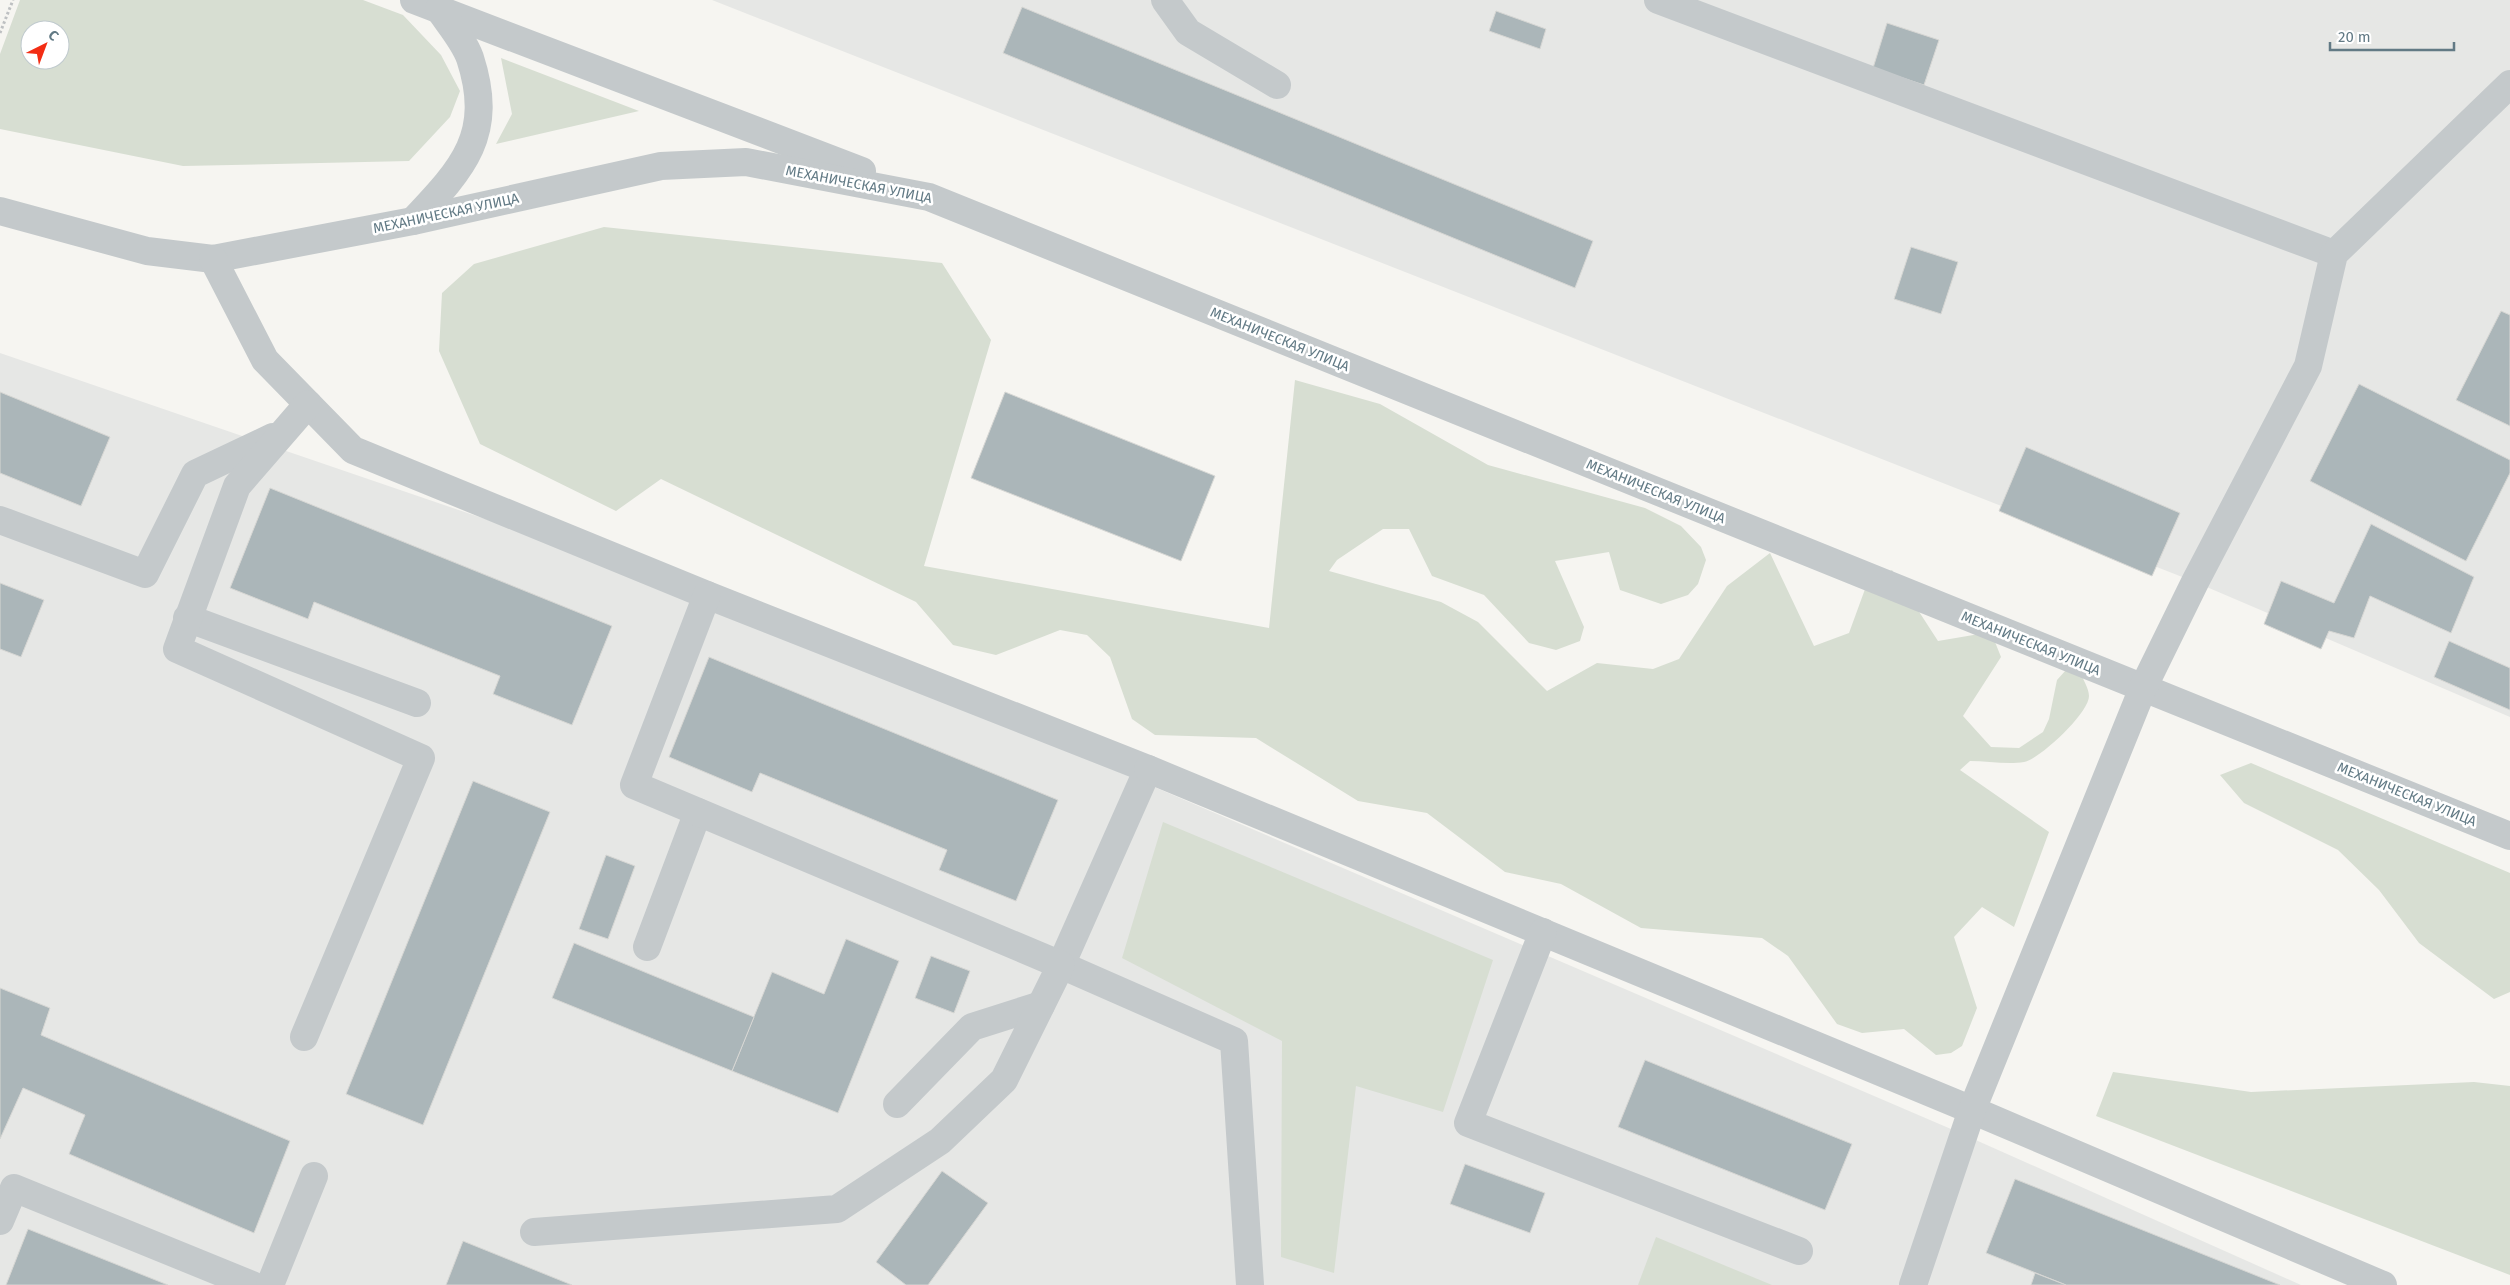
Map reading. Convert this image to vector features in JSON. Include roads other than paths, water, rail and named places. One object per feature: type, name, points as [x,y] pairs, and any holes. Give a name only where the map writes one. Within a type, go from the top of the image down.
[{"type":"street","points":[[1165,0],[1188,32],[1276,85]]},
{"type":"street","points":[[1658,0],[2334,254]]},
{"type":"street","points":[[427,5],[929,197]]},
{"type":"street","points":[[413,220],[450,182],[470,152],[480,108],[469,57],[427,5]]},
{"type":"street","points":[[1913,1285],[1972,1110],[2143,688],[2195,582],[2308,366],[2334,254],[2510,84]]},
{"type":"street","name":"МЕХАНИЧЕСКАЯ УЛИЦА","points":[[0,211],[147,251],[213,259],[413,220],[661,166],[710,162],[746,162],[929,197],[2510,836]]},
{"type":"street","points":[[213,259],[265,360],[353,450],[707,595],[1148,769],[1972,1110],[2383,1285]]},
{"type":"street","points":[[304,1037],[421,758],[177,649],[237,486],[308,404]]},
{"type":"street","points":[[0,520],[145,574],[195,474],[281,433]]},
{"type":"street","points":[[707,595],[634,785],[1061,965],[1234,1041],[1250,1285]]},
{"type":"street","points":[[187,618],[417,704]]},
{"type":"street","points":[[534,1232],[837,1209],[940,1140],[1004,1080],[1061,965],[1148,769]]},
{"type":"street","points":[[647,947],[698,812]]},
{"type":"street","points":[[1543,932],[1468,1123],[1799,1251]]},
{"type":"street","points":[[896,1104],[972,1027],[1042,1005]]},
{"type":"street","points":[[270,1285],[314,1176]]},
{"type":"street","points":[[0,1222],[14,1188],[252,1285]]}]
